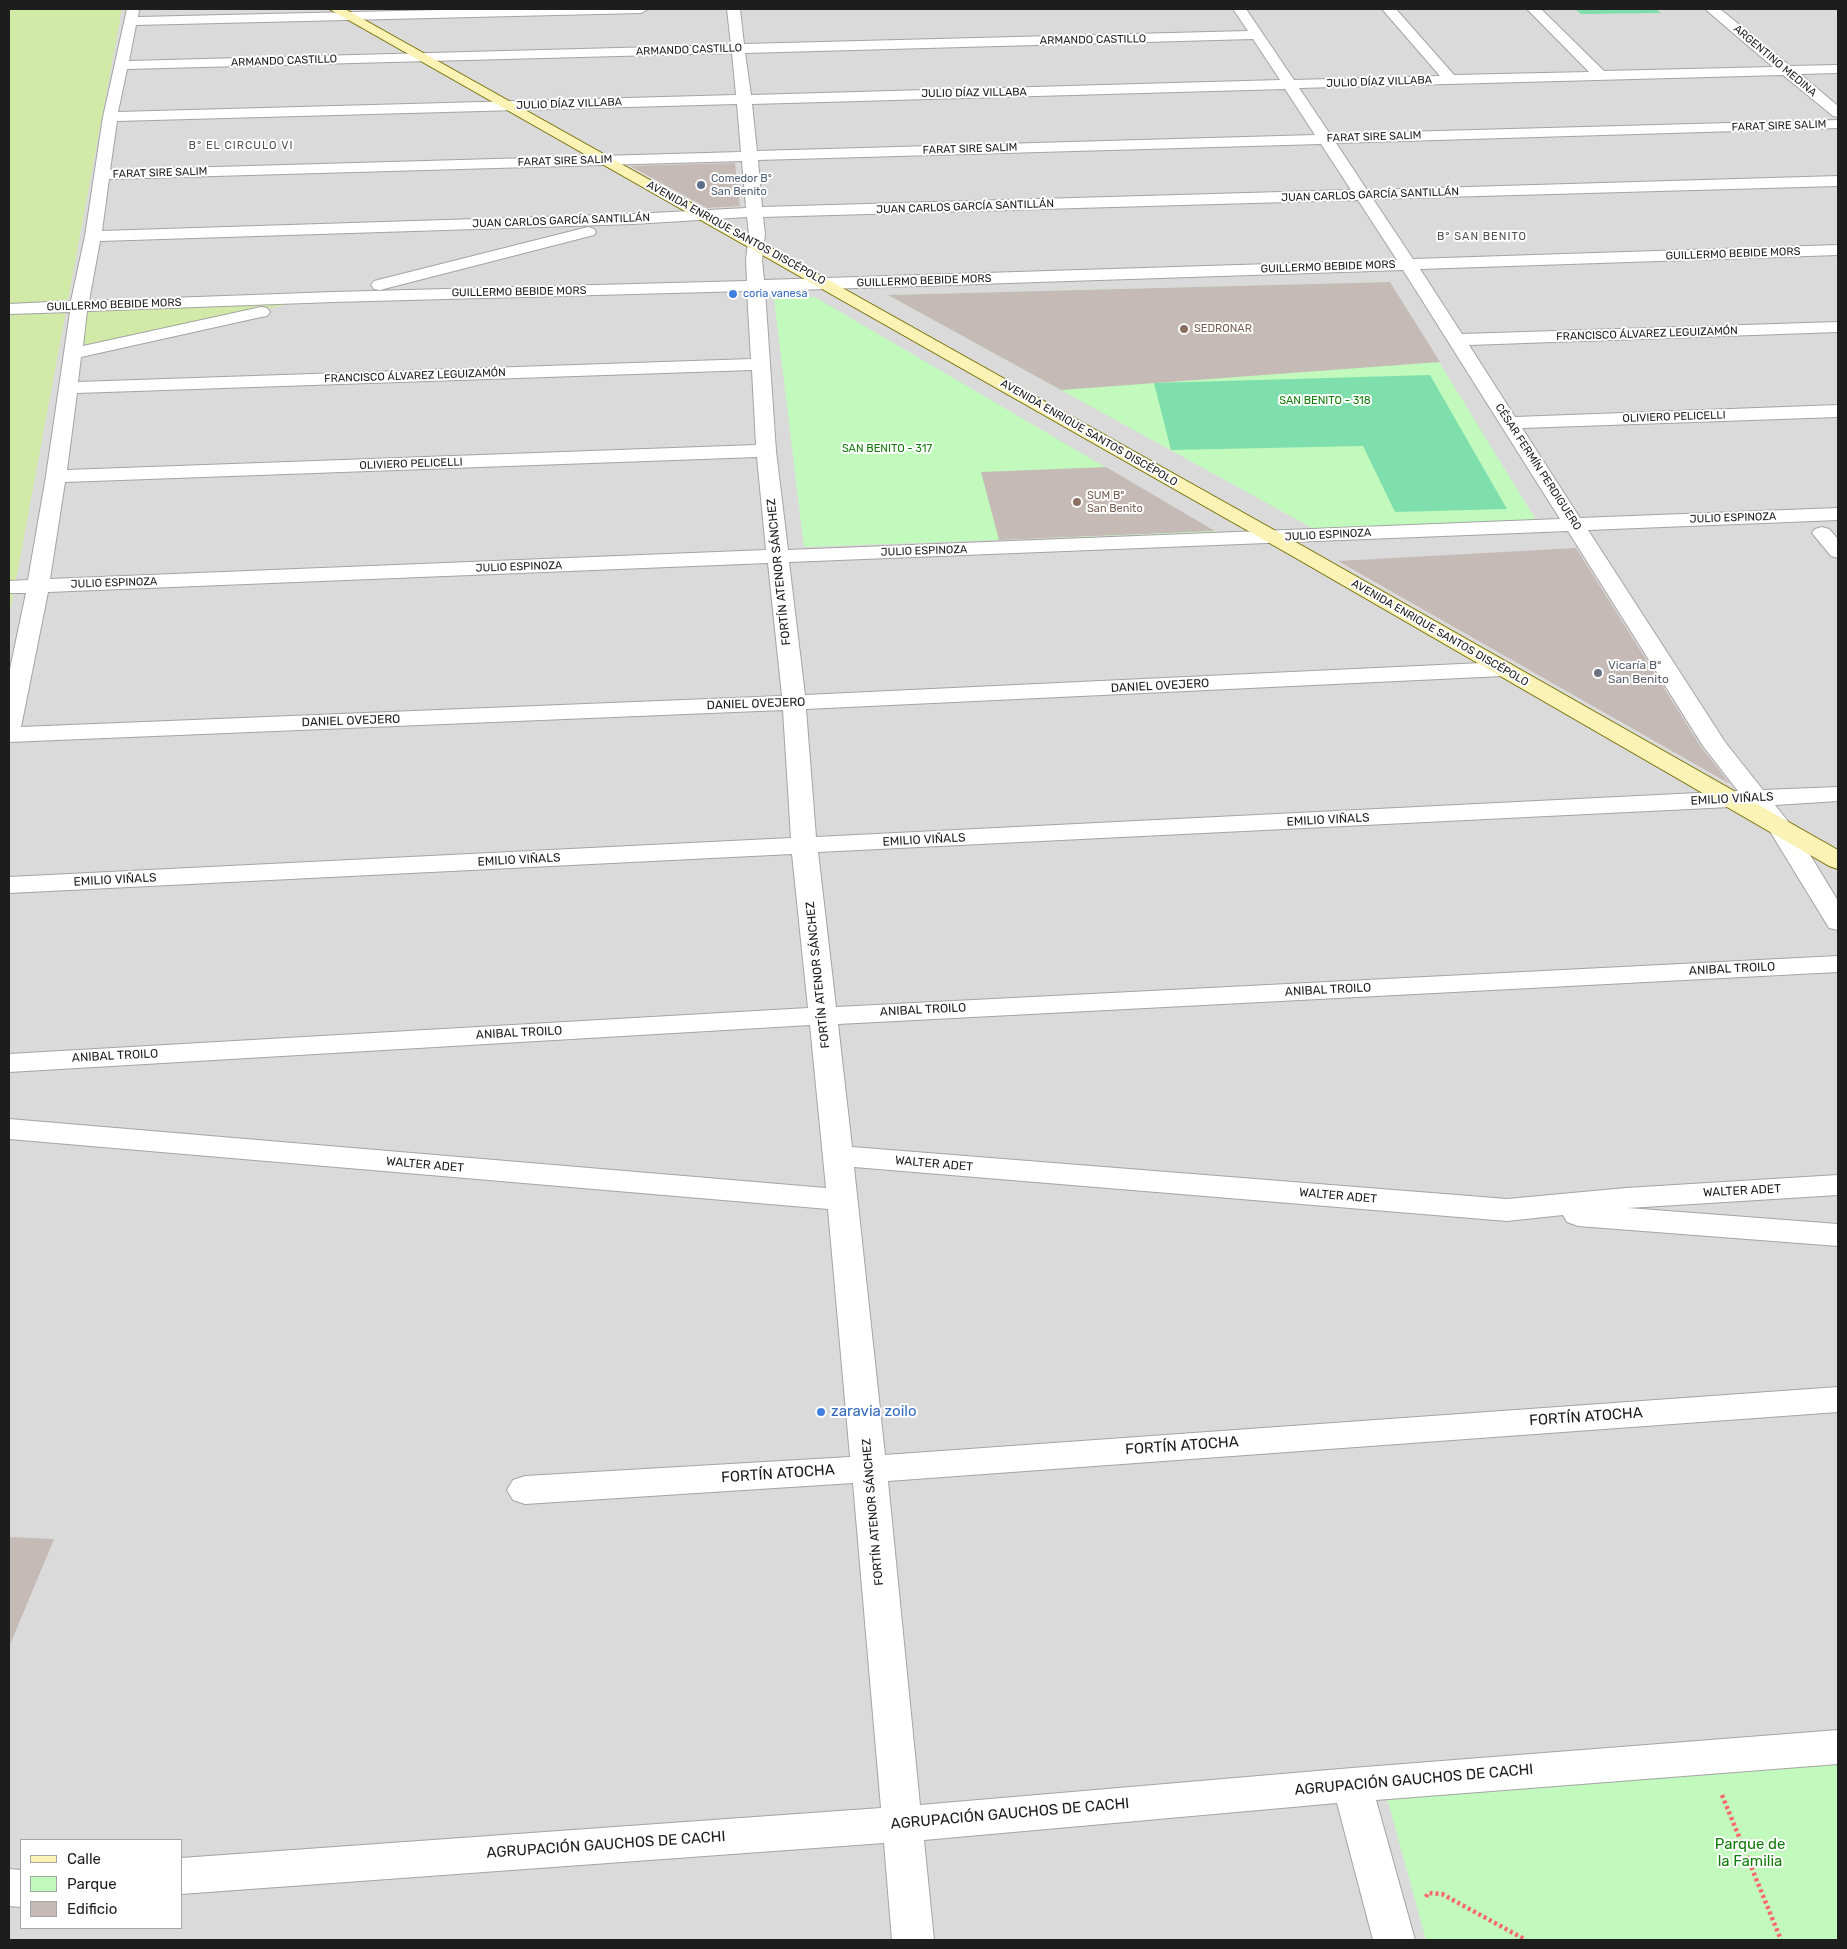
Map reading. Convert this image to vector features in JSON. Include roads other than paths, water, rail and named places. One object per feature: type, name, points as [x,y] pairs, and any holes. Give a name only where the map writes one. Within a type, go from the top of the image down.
[{"type":"main road","name":"AVENIDA ENRIQUE SANTOS DISCÉPOLO","points":[[343,12],[827,284],[1503,669],[1742,798]]},
{"type":"main road","points":[[1782,830],[1838,861]]},
{"type":"street","points":[[9,729],[36,594],[56,476],[79,307],[93,236],[110,117],[131,15],[641,9]]},
{"type":"street","name":"FORTÍN ATENOR SÁNCHEZ","points":[[733,9],[757,234],[754,260],[766,451],[794,703],[804,846],[838,1156],[913,1940]]},
{"type":"street","name":"CÉSAR FERMÍN PERDIGUERO","points":[[1240,9],[1326,139],[1361,196],[1408,264],[1455,340],[1587,542],[1716,746],[1742,798],[1782,830],[1838,922]]},
{"type":"street","points":[[1389,9],[1450,79]]},
{"type":"street","points":[[1534,9],[1601,76]]},
{"type":"street","name":"ARGENTINO MEDINA","points":[[1712,9],[1838,113]]},
{"type":"street","name":"ARMANDO CASTILLO","points":[[120,66],[1257,35]]},
{"type":"street","name":"JULIO DÍAZ VILLABA","points":[[110,117],[1838,69]]},
{"type":"street","name":"FARAT SIRE SALIM","points":[[101,175],[1838,124]]},
{"type":"street","name":"JUAN CARLOS GARCÍA SANTILLÁN","points":[[93,236],[633,219],[755,212],[1838,181]]},
{"type":"street","points":[[74,353],[333,297],[633,219]]},
{"type":"street","name":"GUILLERMO BEBIDE MORS","points":[[9,309],[333,297],[827,284],[1838,250]]},
{"type":"street","name":"FRANCISCO ÁLVAREZ LEGUIZAMÓN","points":[[1455,340],[1838,327]]},
{"type":"street","name":"FRANCISCO ÁLVAREZ LEGUIZAMÓN","points":[[69,388],[761,364]]},
{"type":"street","name":"OLIVIERO PELICELLI","points":[[1510,423],[1838,411]]},
{"type":"street","name":"OLIVIERO PELICELLI","points":[[56,476],[766,451]]},
{"type":"street","name":"JULIO ESPINOZA","points":[[778,566],[1273,537],[1838,514]]},
{"type":"street","points":[[1830,532],[1838,552]]},
{"type":"street","name":"JULIO ESPINOZA","points":[[9,587],[36,594],[778,566],[1301,553],[1830,532]]},
{"type":"street","name":"JULIO ESPINOZA","points":[[9,604],[36,594]]},
{"type":"street","name":"DANIEL OVEJERO","points":[[9,735],[794,703],[1503,669]]},
{"type":"street","name":"EMILIO VIÑALS","points":[[9,885],[1838,794]]},
{"type":"street","name":"ANIBAL TROILO","points":[[9,1063],[822,1016],[1838,964]]},
{"type":"street","name":"WALTER ADET","points":[[9,1129],[841,1200]]},
{"type":"street","name":"WALTER ADET","points":[[838,1156],[1507,1210],[1626,1198],[1838,1185]]},
{"type":"street","points":[[1507,1210],[1838,1235]]},
{"type":"street","name":"FORTÍN ATOCHA","points":[[525,1490],[869,1468],[1838,1399]]},
{"type":"street","name":"AGRUPACIÓN GAUCHOS DE CACHI","points":[[182,1876],[901,1824],[1352,1785],[1838,1747]]},
{"type":"street","points":[[1352,1785],[1394,1940]]},
{"type":"place","name":"Comedor B° San Benito","points":[[701,185]]},
{"type":"place","name":"coria vanesa","points":[[733,294]]},
{"type":"place","name":"SEDRONAR","points":[[1184,329]]},
{"type":"place","name":"SUM B° San Benito","points":[[1077,502]]},
{"type":"place","name":"Vicaría B° San Benito","points":[[1598,673]]},
{"type":"place","name":"zaravia zoilo","points":[[821,1412]]},
{"type":"district","name":"B° EL CIRCULO VI","points":[[241,146]]},
{"type":"district","name":"B° SAN BENITO","points":[[1482,237]]},
{"type":"park label","name":"SAN BENITO - 318","points":[[1325,401]]},
{"type":"park label","name":"SAN BENITO - 317","points":[[887,449]]},
{"type":"park label","name":"Parque de la Familia","points":[[1750,1854]]}]
